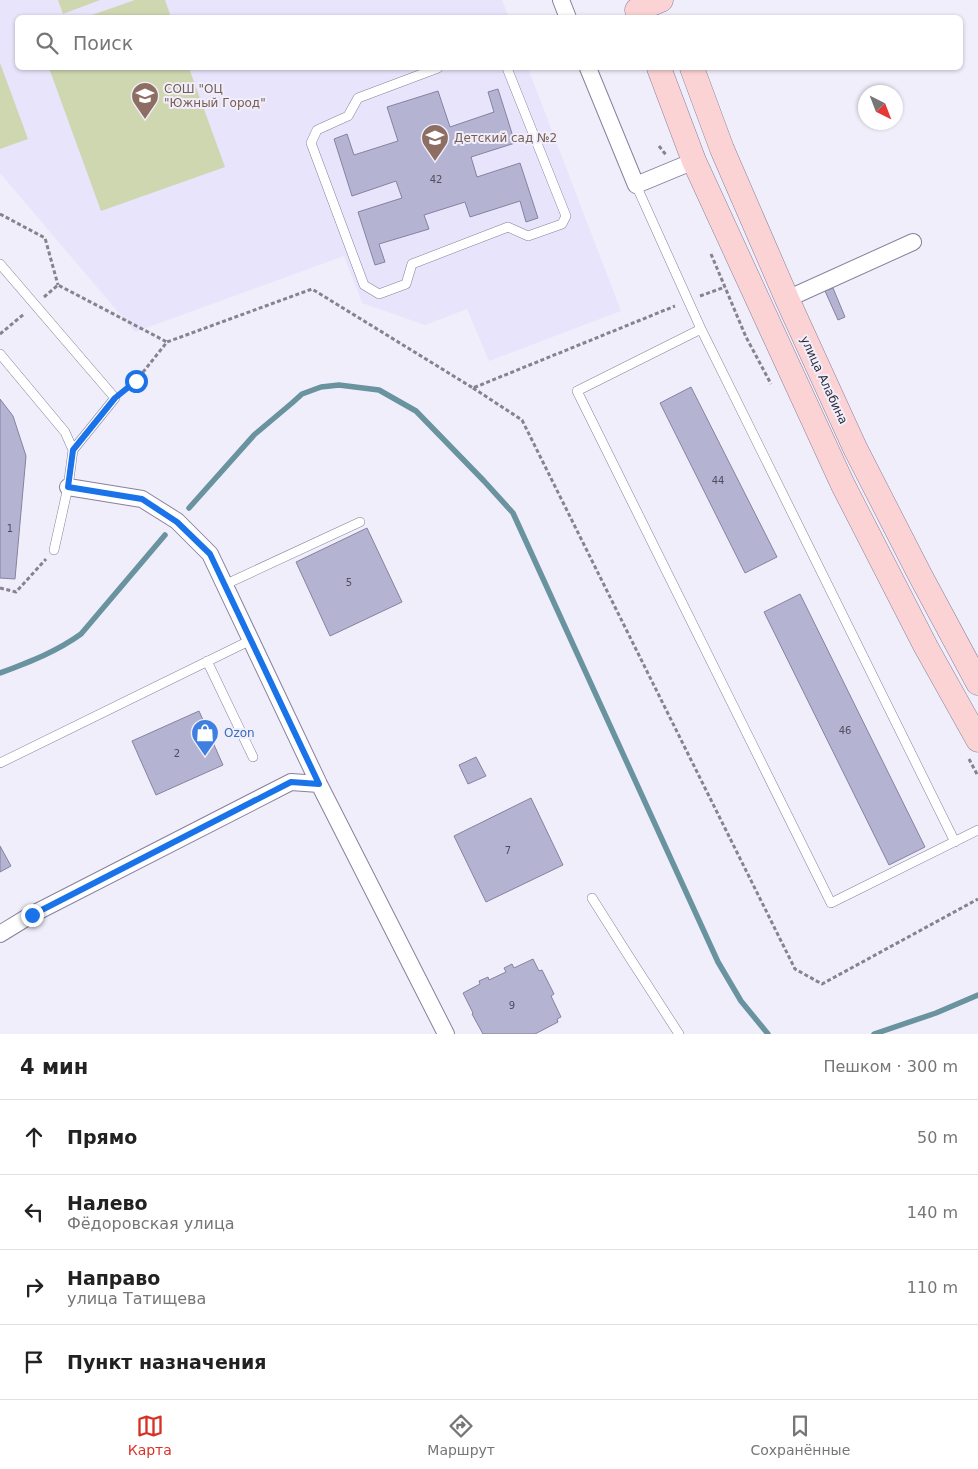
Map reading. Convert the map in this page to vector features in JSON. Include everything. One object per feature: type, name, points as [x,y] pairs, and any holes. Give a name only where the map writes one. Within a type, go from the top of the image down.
[{"type":"street","points":[[561,0],[567,15]]},
{"type":"street","points":[[637,9],[661,0]]},
{"type":"street","points":[[667,0],[672,15]]},
{"type":"street","points":[[589,70],[636,185],[694,161]]},
{"type":"street","points":[[660,70],[694,161],[843,485],[926,647],[978,740]]},
{"type":"street","name":"улица Алабина","points":[[693,70],[722,149],[787,299],[855,448],[920,576],[978,683]]},
{"type":"street","points":[[787,299],[913,242]]},
{"type":"street","points":[[68,487],[142,499],[177,522],[210,554],[319,784],[446,1034]]},
{"type":"street","points":[[0,934],[32,915],[291,782],[319,784]]},
{"type":"lane","points":[[433,70],[358,98],[348,116],[317,130],[311,143],[364,285],[379,294],[406,284],[412,264],[508,226],[528,236],[562,224],[566,216],[508,70]]},
{"type":"lane","points":[[636,185],[701,329],[955,842]]},
{"type":"lane","points":[[0,264],[115,398],[73,450],[68,487],[54,550]]},
{"type":"lane","points":[[701,329],[577,391],[831,903],[978,830]]},
{"type":"lane","points":[[0,354],[65,432],[73,450]]},
{"type":"lane","points":[[224,585],[360,522]]},
{"type":"lane","points":[[0,763],[251,640]]},
{"type":"lane","points":[[207,661],[253,757]]},
{"type":"lane","points":[[592,898],[680,1034]]},
{"type":"path","points":[[0,214],[45,238],[58,285],[167,342]]},
{"type":"path","points":[[0,334],[58,285]]},
{"type":"path","points":[[473,388],[725,287]]},
{"type":"path","points":[[115,398],[136,381],[167,342],[312,289],[522,420],[795,969],[822,984],[978,899]]},
{"type":"path","points":[[0,588],[16,592],[54,550]]},
{"type":"shaded area","points":[[0,0],[502,0],[508,15],[15,15],[15,70],[529,70],[621,311],[489,361],[467,309],[425,325],[362,303],[344,256],[135,332],[0,173]]},
{"type":"green space","points":[[58,0],[100,0],[63,14]]},
{"type":"green space","points":[[135,0],[165,0],[170,15],[92,15]]},
{"type":"green space","points":[[0,63],[28,139],[0,149]]},
{"type":"green space","points":[[50,70],[190,70],[225,167],[101,211]]},
{"type":"building","points":[[498,89],[515,143],[471,157],[477,177],[520,163],[538,218],[526,222],[520,201],[470,217],[465,202],[424,215],[429,229],[379,244],[385,262],[375,265],[358,212],[402,198],[396,181],[352,196],[334,139],[347,134],[354,155],[398,141],[387,107],[438,91],[450,127],[494,112],[488,92]]},
{"type":"building","points":[[833,288],[845,317],[838,320],[825,291]]},
{"type":"building","points":[[691,387],[777,557],[745,573],[660,403]]},
{"type":"building","points":[[0,399],[13,416],[26,456],[15,579],[0,578]]},
{"type":"building","points":[[367,528],[402,602],[330,636],[296,562]]},
{"type":"building","points":[[800,594],[925,847],[889,865],[764,612]]},
{"type":"building","points":[[199,711],[223,765],[156,795],[132,741]]},
{"type":"building","points":[[476,757],[486,776],[468,784],[459,765]]},
{"type":"building","points":[[531,798],[563,865],[486,902],[454,836]]},
{"type":"building","points":[[0,846],[11,866],[0,872]]},
{"type":"building","points":[[533,959],[539,971],[542,970],[554,994],[551,996],[561,1017],[557,1019],[558,1022],[535,1034],[483,1034],[463,993],[480,984],[479,981],[488,977],[489,980],[506,972],[504,968],[512,964],[514,968]]},
{"type":"waterway","points":[[189,508],[254,435],[302,394],[321,387],[339,385],[379,390],[416,411],[513,513],[718,962],[741,1001],[768,1034]]},
{"type":"waterway","points":[[0,673],[32,661],[81,634],[165,535]]},
{"type":"waterway","points":[[874,1034],[936,1013],[978,995]]},
{"type":"place","name":"СОШ \"ОЦ \"Южный Город\"","points":[[145,120]]},
{"type":"place","name":"Детский сад №2","points":[[435,162]]},
{"type":"place","name":"Ozon","points":[[205,757]]},
{"type":"route","points":[[32,915],[291,782],[319,784],[210,554],[177,522],[142,499],[68,487],[73,450],[115,398],[136,381]]}]
